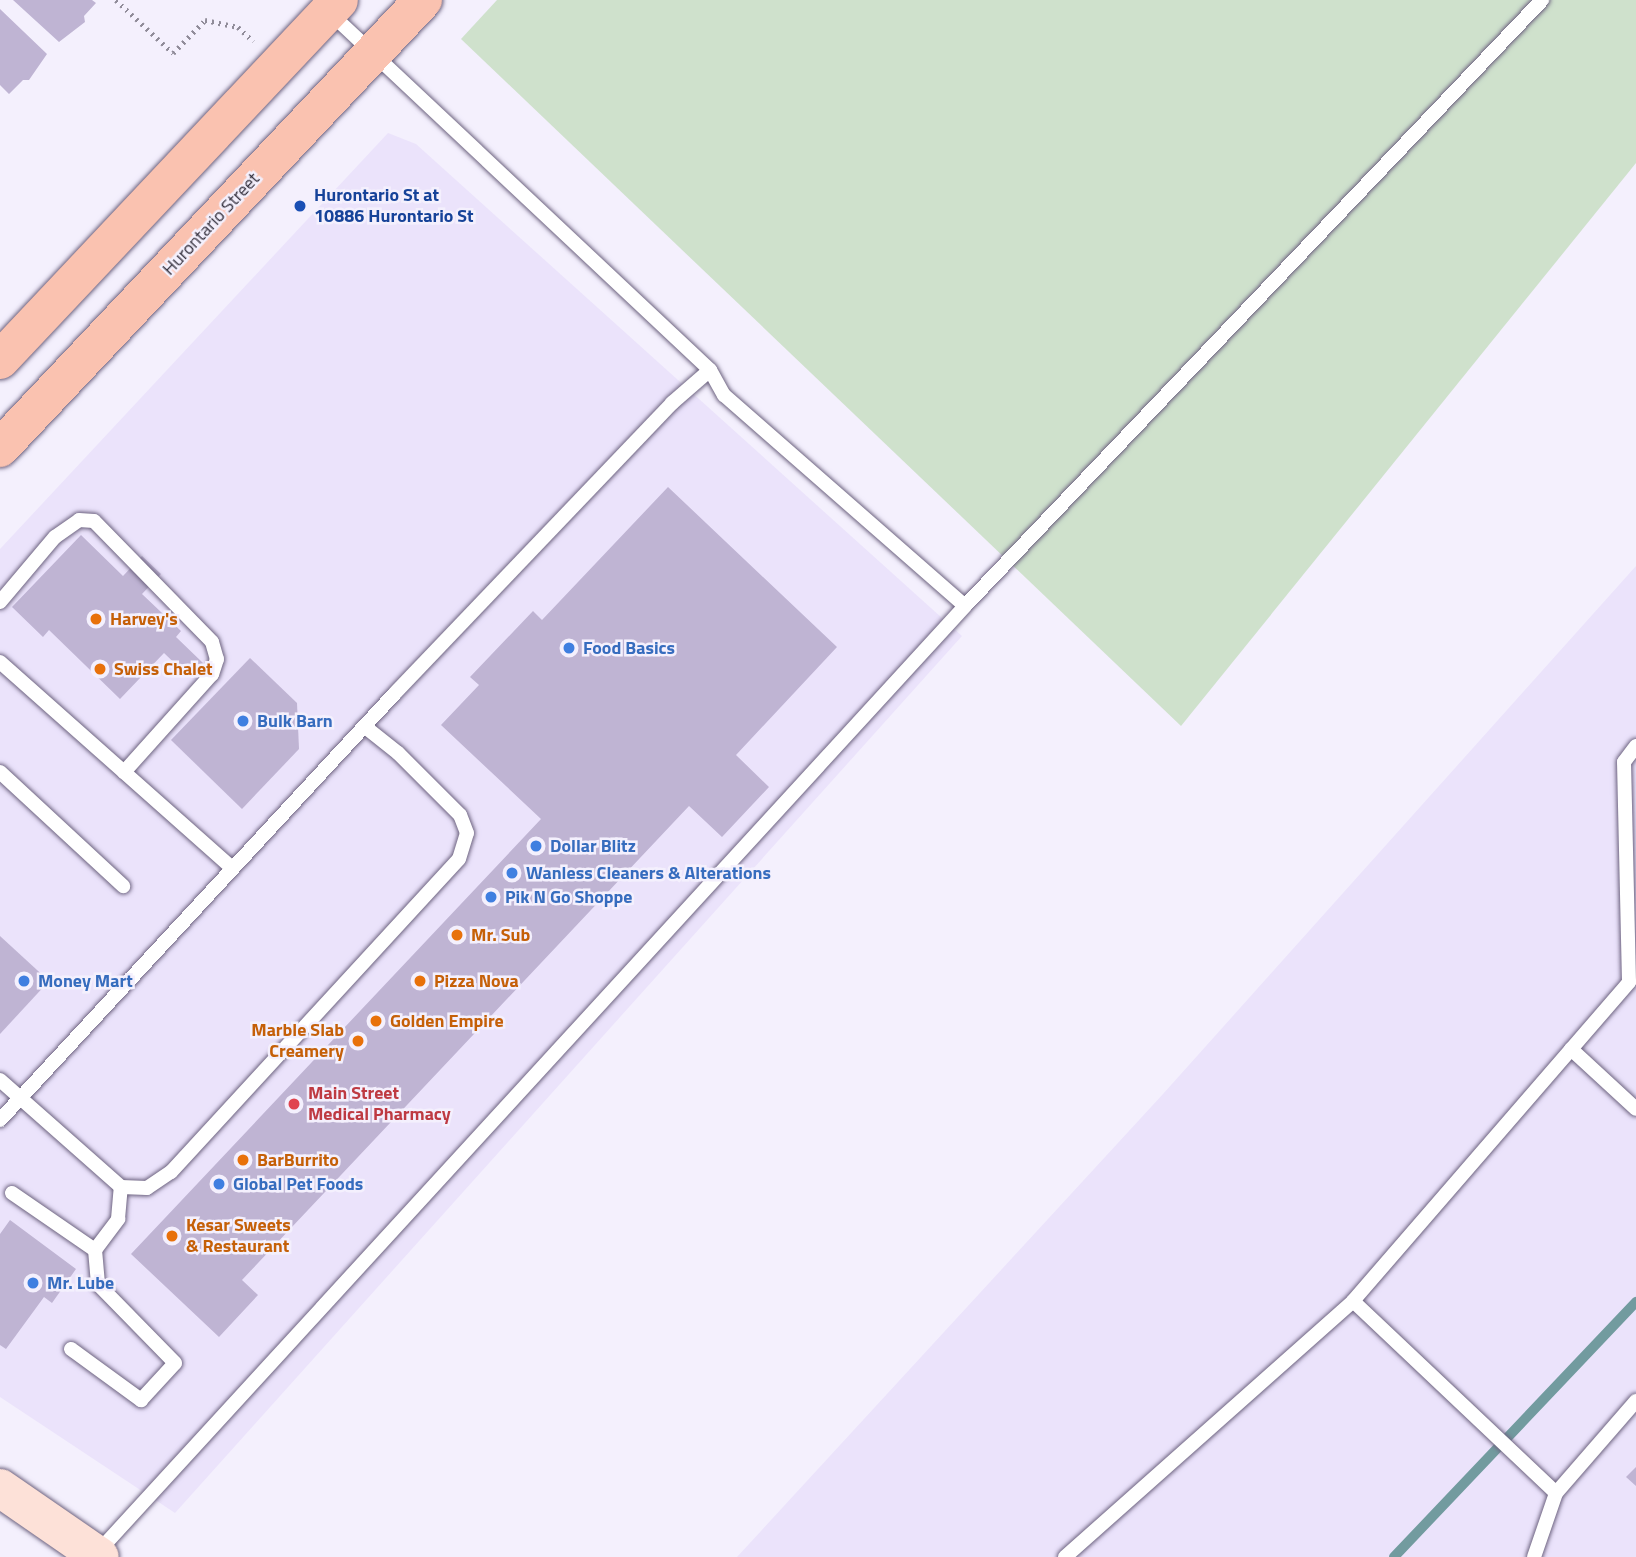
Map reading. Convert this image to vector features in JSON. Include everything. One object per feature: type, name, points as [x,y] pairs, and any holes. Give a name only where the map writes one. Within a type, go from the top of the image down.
[{"type":"main road","name":"Hurontario Street","points":[[0,448],[423,0]]},
{"type":"main road","points":[[0,360],[334,5]]},
{"type":"main road","points":[[0,1488],[98,1556]]},
{"type":"lane","points":[[98,1556],[965,606],[1542,0]]},
{"type":"lane","points":[[334,5],[373,52],[710,370],[724,395],[965,606]]},
{"type":"lane","points":[[0,1120],[364,726],[672,403],[710,370]]},
{"type":"lane","points":[[0,602],[55,537],[79,520],[93,521],[212,642],[217,659],[212,674],[124,772]]},
{"type":"lane","points":[[0,662],[232,868]]},
{"type":"lane","points":[[0,1080],[121,1187],[147,1188],[171,1172],[459,859],[467,833],[460,815],[398,753],[364,726]]},
{"type":"lane","points":[[1065,1557],[1353,1301],[1632,981],[1624,762],[1636,746]]},
{"type":"lane","points":[[0,772],[123,886]]},
{"type":"lane","points":[[1571,1049],[1636,1109]]},
{"type":"lane","points":[[71,1349],[141,1400],[175,1363],[98,1284],[95,1250],[118,1219],[121,1187]]},
{"type":"lane","points":[[12,1193],[95,1250]]},
{"type":"lane","points":[[1353,1301],[1556,1493]]},
{"type":"lane","points":[[1534,1557],[1556,1493],[1636,1401]]},
{"type":"path","points":[[116,0],[173,53],[205,20],[238,27],[261,50]]},
{"type":"shaded area","points":[[388,133],[416,144],[962,636],[175,1513],[0,1397],[0,549]]},
{"type":"shaded area","points":[[1636,566],[1636,1557],[737,1557],[1163,1094]]},
{"type":"green space","points":[[497,0],[1636,0],[1636,163],[1181,726],[461,39]]},
{"type":"building","points":[[13,0],[92,0],[96,3],[84,16],[85,22],[59,42]]},
{"type":"building","points":[[0,9],[47,54],[29,80],[23,80],[9,94],[0,85]]},
{"type":"building","points":[[668,487],[837,647],[736,755],[769,787],[722,837],[689,806],[242,1280],[258,1295],[219,1337],[131,1254],[541,819],[441,725],[479,685],[470,677],[533,611],[542,620]]},
{"type":"building","name":"Harvey's","points":[[81,535],[123,576],[142,556],[161,574],[142,594],[181,631],[176,637],[203,663],[189,677],[164,653],[120,699],[49,630],[43,637],[12,607]]},
{"type":"building","name":"Bulk Barn","points":[[250,658],[297,703],[299,749],[242,809],[171,740]]},
{"type":"building","points":[[0,936],[49,981],[0,1034]]},
{"type":"building","name":"Mr. Lube","points":[[10,1220],[76,1269],[52,1303],[44,1297],[6,1349],[0,1345],[0,1234]]},
{"type":"building","points":[[1636,1467],[1636,1486],[1626,1477]]},
{"type":"waterway","points":[[1394,1557],[1636,1302]]},
{"type":"place","name":"Hurontario St at 10886 Hurontario St","points":[[300,206]]},
{"type":"place","name":"Harvey's","points":[[96,619]]},
{"type":"place","name":"Food Basics","points":[[569,648]]},
{"type":"place","name":"Swiss Chalet","points":[[100,669]]},
{"type":"place","name":"Bulk Barn","points":[[243,721]]},
{"type":"place","name":"Dollar Blitz","points":[[536,846]]},
{"type":"place","name":"Wanless Cleaners & Alterations","points":[[512,873]]},
{"type":"place","name":"Pik N Go Shoppe","points":[[491,897]]},
{"type":"place","name":"Mr. Sub","points":[[457,935]]},
{"type":"place","name":"Money Mart","points":[[24,981]]},
{"type":"place","name":"Pizza Nova","points":[[420,981]]},
{"type":"place","name":"Golden Empire","points":[[376,1021]]},
{"type":"place","name":"Marble Slab Creamery","points":[[358,1041]]},
{"type":"place","name":"Main Street Medical Pharmacy","points":[[294,1104]]},
{"type":"place","name":"BarBurrito","points":[[243,1160]]},
{"type":"place","name":"Global Pet Foods","points":[[219,1184]]},
{"type":"place","name":"Kesar Sweets & Restaurant","points":[[172,1236]]},
{"type":"place","name":"Mr. Lube","points":[[33,1283]]}]
